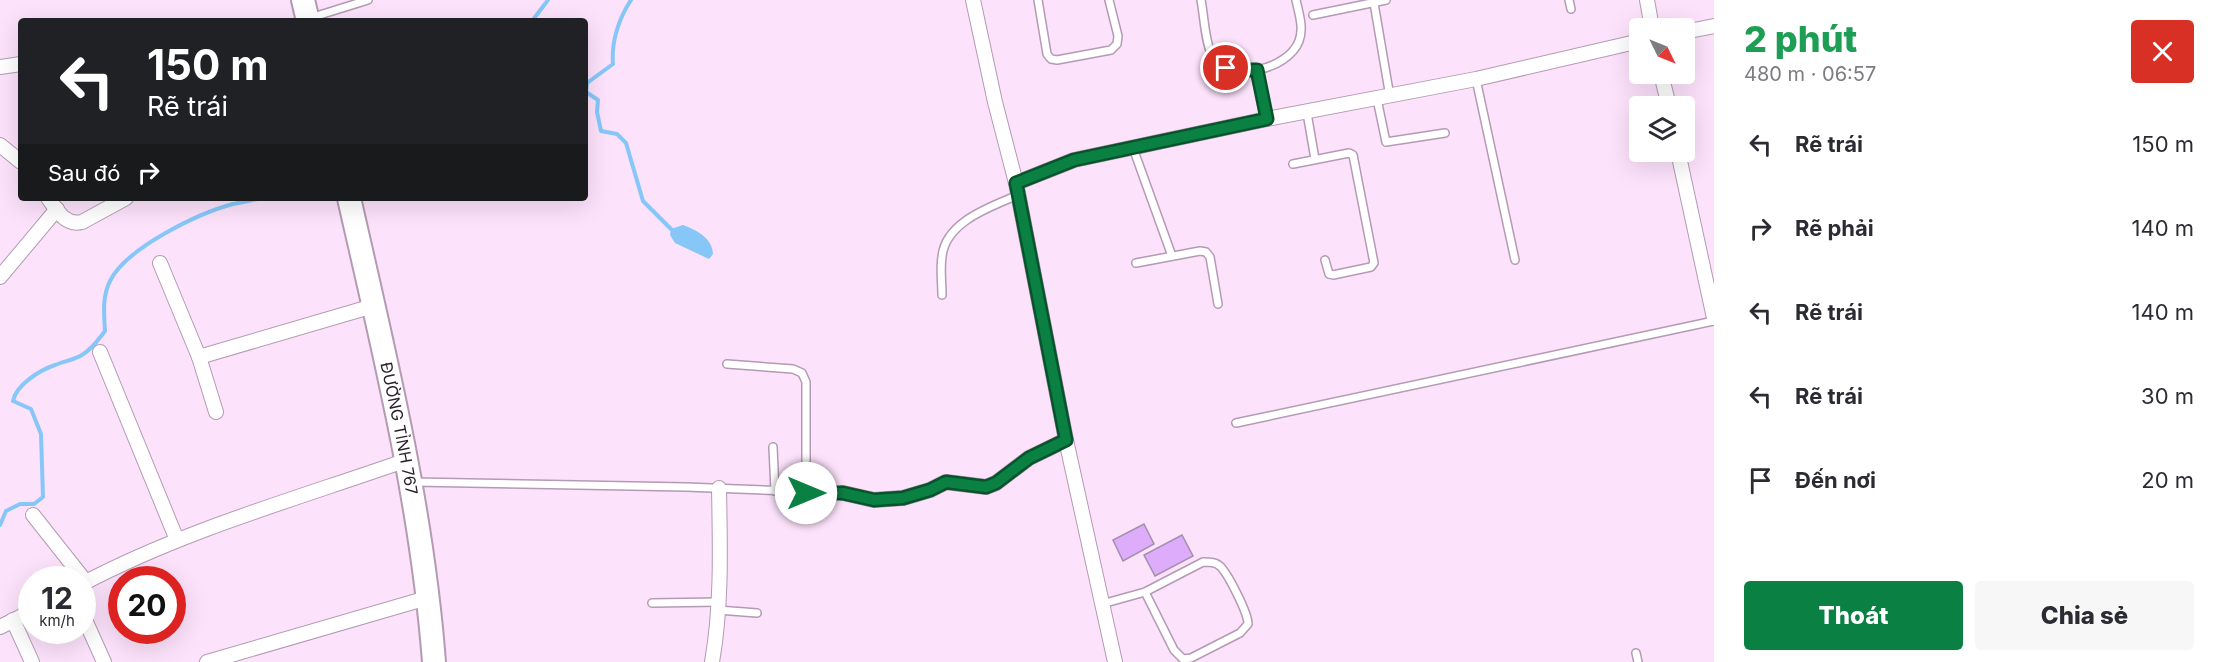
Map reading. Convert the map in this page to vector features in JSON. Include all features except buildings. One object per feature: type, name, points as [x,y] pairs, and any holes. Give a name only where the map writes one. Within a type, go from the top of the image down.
[{"type":"main road","name":"ĐƯỜNG TỈNH 767","points":[[350,201],[412,482],[434,662]]},
{"type":"street","points":[[973,0],[1017,189],[1066,440],[1116,662]]},
{"type":"street","points":[[1647,0],[1650,18]]},
{"type":"street","points":[[1695,30],[1714,26]]},
{"type":"street","points":[[1017,189],[1074,160],[1267,119],[1476,79],[1629,44]]},
{"type":"street","points":[[0,67],[18,64]]},
{"type":"street","points":[[0,145],[18,160]]},
{"type":"street","points":[[1680,162],[1714,319]]},
{"type":"street","points":[[0,277],[52,204],[66,221],[74,224],[120,201]]},
{"type":"street","points":[[160,263],[199,357],[216,412]]},
{"type":"street","points":[[199,357],[373,306]]},
{"type":"street","points":[[100,352],[177,540]]},
{"type":"street","points":[[843,493],[874,500],[903,498],[930,490],[946,482],[986,487],[996,483],[1029,458],[1066,440]]},
{"type":"street","points":[[96,577],[177,540],[407,460]]},
{"type":"street","points":[[712,662],[719,606],[719,488]]},
{"type":"street","points":[[33,515],[71,566]]},
{"type":"street","points":[[207,662],[427,598]]},
{"type":"street","points":[[0,627],[18,618]]},
{"type":"street","points":[[13,620],[32,662]]},
{"type":"street","points":[[96,644],[104,662]]},
{"type":"lane","points":[[306,13],[368,0]]},
{"type":"lane","points":[[1038,0],[1047,54],[1051,59],[1057,60],[1111,50],[1117,44],[1118,36],[1109,0]]},
{"type":"lane","points":[[1201,0],[1211,53],[1226,68],[1242,70],[1257,70],[1287,58],[1299,42],[1301,24],[1296,0]]},
{"type":"lane","points":[[1313,15],[1386,0]]},
{"type":"lane","points":[[1569,0],[1571,9]]},
{"type":"lane","points":[[1374,3],[1386,142],[1445,133]]},
{"type":"lane","points":[[1257,70],[1267,119]]},
{"type":"lane","points":[[1476,79],[1515,260]]},
{"type":"lane","points":[[1307,113],[1315,159]]},
{"type":"lane","points":[[1133,148],[1172,256]]},
{"type":"lane","points":[[1293,164],[1349,153],[1353,155],[1375,259],[1371,267],[1333,275],[1329,274],[1326,260]]},
{"type":"lane","points":[[942,295],[942,255],[953,230],[1017,189]]},
{"type":"lane","points":[[1136,263],[1200,251],[1206,252],[1210,257],[1218,304]]},
{"type":"lane","points":[[1236,423],[1714,319]]},
{"type":"lane","points":[[727,364],[793,369],[802,373],[806,382],[806,493]]},
{"type":"lane","points":[[774,447],[775,491]]},
{"type":"lane","points":[[412,482],[719,488],[843,493]]},
{"type":"lane","points":[[1102,604],[1145,592],[1203,562],[1212,562],[1224,572],[1246,615],[1248,624],[1240,633],[1191,658],[1183,658],[1174,650],[1145,592]]},
{"type":"lane","points":[[652,603],[719,606],[757,613]]},
{"type":"lane","points":[[1636,652],[1638,662]]},
{"type":"water","points":[[683,225],[707,239],[713,254],[709,259],[675,243],[670,235],[671,229]]},
{"type":"waterway","points":[[534,18],[548,0]]},
{"type":"waterway","points":[[588,82],[613,64],[613,47],[617,30],[631,0]]},
{"type":"waterway","points":[[588,93],[598,100],[597,112],[601,131],[617,134],[626,143],[643,201],[671,229]]},
{"type":"waterway","points":[[0,525],[6,511],[20,504],[34,504],[43,497],[41,434],[31,409],[13,401],[19,389],[36,374],[79,357],[95,344],[105,331],[104,306],[107,287],[118,269],[131,256],[183,224],[202,215],[246,201]]},
{"type":"route","points":[[806,493],[843,493],[874,500],[903,498],[930,490],[946,482],[986,487],[996,483],[1029,458],[1066,440],[1016,183],[1074,160],[1267,119],[1257,70],[1226,68]]}]
